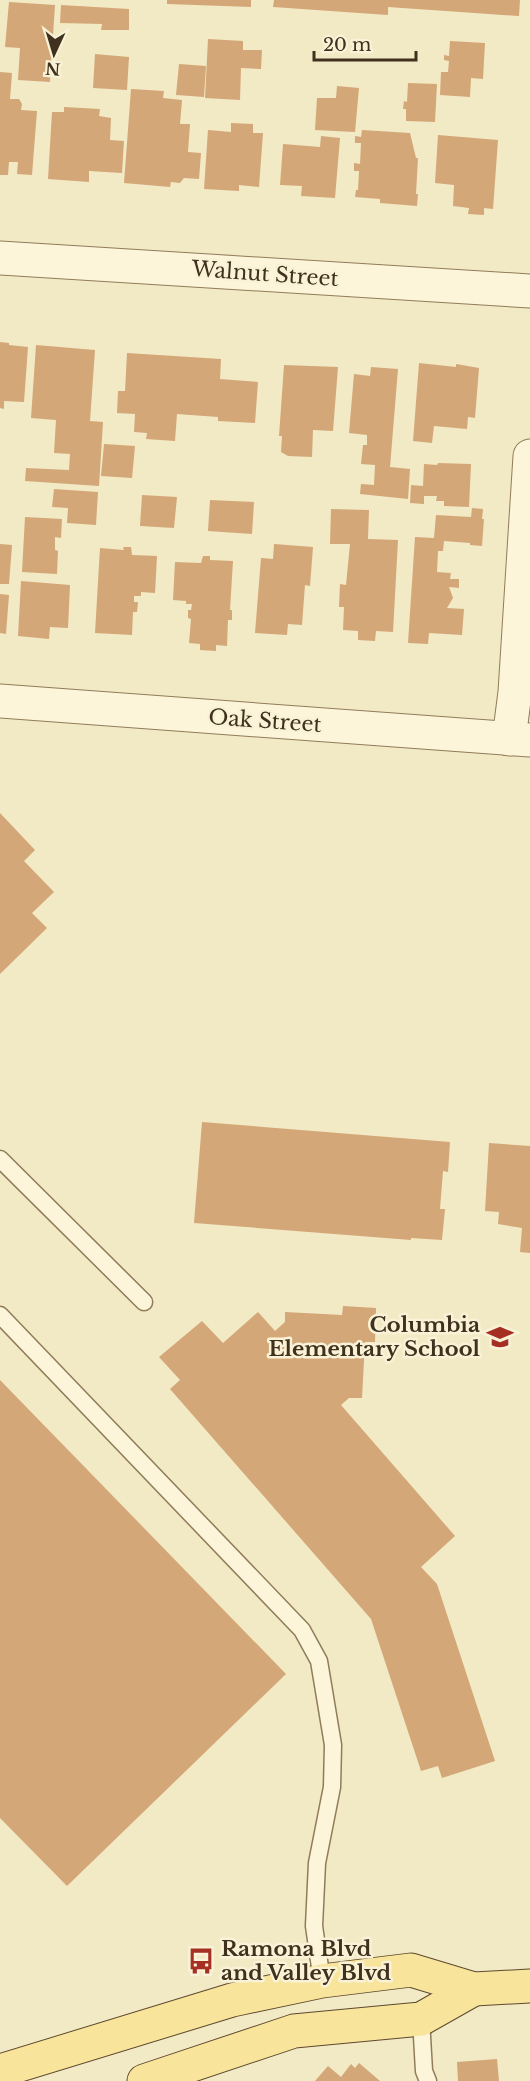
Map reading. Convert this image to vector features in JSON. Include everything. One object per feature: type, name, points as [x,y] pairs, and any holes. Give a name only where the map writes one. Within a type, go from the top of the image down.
[{"type":"main road","points":[[0,2071],[232,2000],[322,1981],[411,1970],[474,1989],[530,1986]]},
{"type":"main road","points":[[144,2081],[294,2031],[421,2019],[474,1989]]},
{"type":"street","name":"Walnut Street","points":[[0,258],[530,291]]},
{"type":"street","points":[[519,740],[515,692],[530,456]]},
{"type":"street","name":"Oak Street","points":[[0,701],[519,740]]},
{"type":"lane","points":[[0,1159],[144,1302]]},
{"type":"lane","points":[[0,1315],[302,1630],[319,1661],[333,1745],[332,1786],[317,1863],[314,1926],[322,1981]]},
{"type":"lane","points":[[421,2019],[424,2071],[428,2081]]},
{"type":"building","points":[[167,0],[251,0],[251,7],[167,4]]},
{"type":"building","points":[[274,0],[520,0],[519,16],[388,7],[388,15],[273,7]]},
{"type":"building","points":[[9,2],[55,5],[50,82],[18,80],[20,48],[5,47]]},
{"type":"building","points":[[61,5],[129,9],[129,30],[101,30],[102,24],[60,23]]},
{"type":"building","points":[[208,39],[243,41],[243,50],[262,50],[261,69],[241,68],[240,100],[205,98]]},
{"type":"building","points":[[450,41],[485,43],[483,79],[471,78],[470,97],[440,95],[441,72],[448,72],[449,61],[444,60],[444,55],[449,56]]},
{"type":"building","points":[[95,54],[129,57],[127,90],[93,88]]},
{"type":"building","points":[[179,64],[206,66],[204,97],[176,95]]},
{"type":"building","points":[[0,72],[12,73],[10,99],[19,99],[22,104],[21,110],[37,111],[32,175],[17,174],[18,162],[9,162],[8,175],[0,175]]},
{"type":"building","points":[[408,83],[437,84],[435,122],[406,121],[406,109],[403,109],[404,101],[407,102]]},
{"type":"building","points":[[337,86],[359,88],[355,132],[315,130],[317,98],[336,98]]},
{"type":"building","points":[[131,89],[164,91],[163,98],[182,100],[180,124],[190,124],[188,152],[201,153],[199,179],[184,178],[180,183],[171,182],[170,187],[124,183]]},
{"type":"building","points":[[64,107],[100,109],[99,116],[111,118],[110,140],[124,141],[122,173],[89,171],[89,182],[48,179],[52,112],[64,112]]},
{"type":"building","points":[[231,123],[253,124],[253,133],[263,133],[259,187],[239,185],[239,191],[204,189],[208,130],[231,132]]},
{"type":"building","points":[[362,130],[410,133],[416,158],[418,158],[417,206],[380,203],[380,199],[355,197],[356,190],[358,190],[359,171],[354,171],[354,163],[360,164],[361,143],[355,143],[355,136],[361,137]]},
{"type":"building","points":[[438,135],[498,140],[493,209],[484,208],[484,215],[468,214],[469,208],[453,206],[454,185],[435,183]]},
{"type":"building","points":[[321,136],[340,138],[335,198],[301,196],[302,186],[280,185],[283,144],[320,147]]},
{"type":"building","points":[[0,342],[28,347],[24,402],[4,401],[4,409],[0,408]]},
{"type":"building","points":[[36,345],[95,350],[90,421],[103,422],[99,486],[25,481],[26,468],[69,470],[70,454],[54,453],[56,420],[31,418]]},
{"type":"building","points":[[127,353],[221,359],[220,379],[258,382],[255,423],[218,421],[218,417],[177,414],[175,441],[146,439],[147,433],[134,432],[135,414],[117,413],[118,391],[125,391]]},
{"type":"building","points":[[419,363],[456,367],[456,364],[479,368],[475,418],[468,417],[467,429],[434,426],[432,443],[413,441]]},
{"type":"building","points":[[284,365],[338,367],[333,431],[313,430],[312,457],[288,456],[281,452],[282,436],[279,436]]},
{"type":"building","points":[[371,367],[398,369],[390,467],[410,469],[408,499],[360,494],[361,484],[374,485],[375,465],[361,464],[363,445],[367,445],[367,435],[349,433],[354,374],[370,376]]},
{"type":"building","points":[[104,444],[135,446],[132,478],[101,476]]},
{"type":"building","points":[[438,463],[471,464],[469,507],[444,506],[444,501],[436,501],[437,496],[424,496],[424,504],[410,503],[411,485],[423,486],[424,464],[437,465]]},
{"type":"building","points":[[54,489],[98,492],[96,525],[67,523],[68,508],[52,507]]},
{"type":"building","points":[[142,495],[177,497],[174,528],[140,526]]},
{"type":"building","points":[[210,500],[254,502],[252,534],[208,531]]},
{"type":"building","points":[[472,508],[483,509],[482,546],[444,541],[443,551],[438,551],[437,572],[451,573],[450,579],[459,579],[459,588],[449,587],[453,598],[447,608],[464,609],[462,635],[429,633],[428,644],[408,643],[415,537],[434,538],[436,515],[471,517]]},
{"type":"building","points":[[331,509],[369,510],[368,539],[398,540],[393,632],[376,631],[375,641],[358,640],[358,631],[343,630],[344,607],[339,607],[340,584],[346,585],[350,544],[330,544]]},
{"type":"building","points":[[25,517],[62,519],[61,538],[55,537],[55,550],[58,551],[57,574],[22,572]]},
{"type":"building","points":[[0,544],[12,545],[9,584],[0,584]]},
{"type":"building","points":[[274,544],[313,547],[310,586],[305,585],[302,625],[288,624],[287,635],[255,633],[261,558],[273,559]]},
{"type":"building","points":[[123,547],[131,547],[132,555],[157,556],[155,593],[141,592],[141,596],[134,596],[134,602],[138,602],[137,612],[133,612],[132,635],[95,633],[100,548],[124,550]]},
{"type":"building","points":[[203,556],[210,556],[210,560],[233,561],[230,610],[232,610],[232,620],[228,620],[227,646],[216,645],[216,651],[200,650],[200,644],[189,643],[191,619],[188,618],[188,610],[191,610],[192,604],[173,600],[175,562],[201,563]]},
{"type":"building","points":[[21,581],[70,585],[68,628],[50,627],[49,639],[18,636]]},
{"type":"building","points":[[0,594],[9,595],[6,634],[0,633]]},
{"type":"building","points":[[0,813],[35,850],[24,861],[54,892],[32,913],[47,928],[0,974]]},
{"type":"building","points":[[202,1122],[450,1142],[448,1172],[443,1171],[440,1209],[445,1209],[442,1240],[411,1238],[411,1240],[194,1223]]},
{"type":"building","points":[[489,1143],[530,1146],[530,1253],[520,1252],[522,1228],[498,1224],[499,1212],[485,1211]]},
{"type":"building","points":[[343,1306],[376,1308],[375,1342],[365,1342],[362,1398],[349,1398],[341,1405],[455,1536],[421,1567],[437,1584],[495,1761],[442,1778],[438,1766],[421,1771],[371,1619],[170,1389],[180,1380],[159,1357],[202,1321],[223,1343],[258,1312],[275,1331],[285,1322],[285,1312],[342,1315]]},
{"type":"building","points":[[0,1380],[286,1674],[67,1886],[0,1818]]},
{"type":"building","points":[[497,2059],[499,2081],[458,2081],[457,2062]]},
{"type":"building","points":[[359,2063],[380,2081],[315,2081],[328,2066],[341,2077],[351,2064],[355,2068]]},
{"type":"place","name":"Columbia Elementary School","points":[[500,1337]]},
{"type":"place","name":"Ramona Blvd and Valley Blvd","points":[[201,1961]]}]
